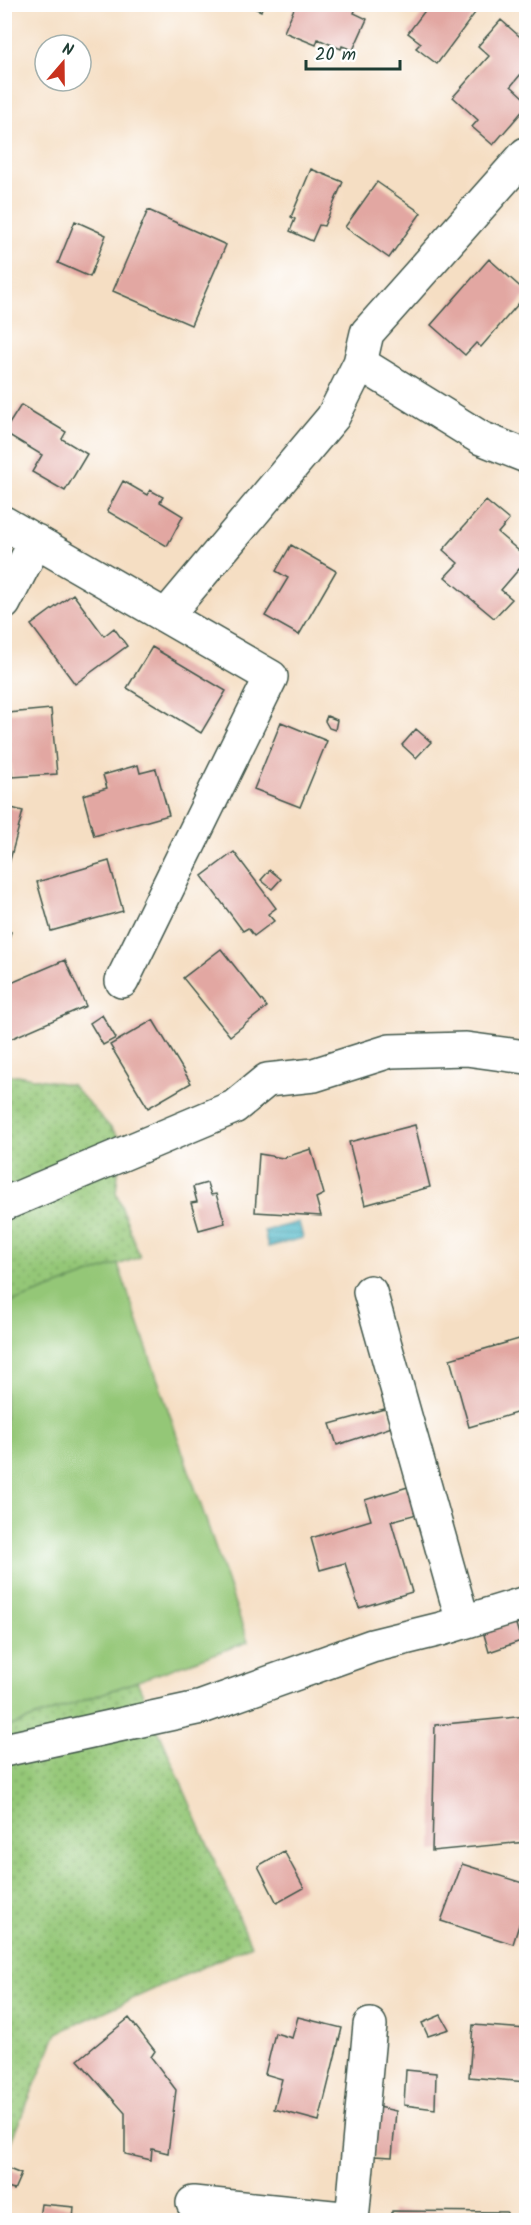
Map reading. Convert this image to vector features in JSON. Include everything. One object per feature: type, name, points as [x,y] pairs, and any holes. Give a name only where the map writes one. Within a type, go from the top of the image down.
[{"type":"street","points":[[166,616],[333,417],[360,363],[367,333],[526,154]]},
{"type":"street","points":[[360,363],[481,438],[526,456]]},
{"type":"street","points":[[4,523],[271,677],[122,981]]},
{"type":"street","points":[[4,603],[36,541]]},
{"type":"street","points":[[4,1204],[234,1107],[267,1080],[314,1075],[390,1051],[466,1049],[526,1057]]},
{"type":"street","points":[[370,1292],[452,1626]]},
{"type":"street","points":[[4,1750],[202,1707],[372,1646],[452,1626],[526,1603]]},
{"type":"street","points":[[193,2203],[352,2220],[370,2025]]},
{"type":"green space","points":[[17,1075],[72,1085],[122,1140],[116,1192],[140,1257],[5,1305],[5,1076]]},
{"type":"green space","points":[[118,1264],[248,1642],[5,1728],[5,1305]]},
{"type":"green space","points":[[137,1681],[251,1945],[57,2033],[5,2155],[5,1728]]},
{"type":"water","points":[[299,1222],[303,1238],[268,1247],[264,1231]]},
{"type":"building","points":[[245,4],[263,4],[261,11]]},
{"type":"building","points":[[296,4],[358,4],[354,13],[367,19],[353,50],[342,46],[341,49],[318,39],[316,45],[284,32]]},
{"type":"building","points":[[423,5],[464,5],[475,13],[437,64],[416,48],[421,43],[408,33],[427,8]]},
{"type":"building","points":[[501,20],[526,42],[526,68],[511,86],[526,100],[526,107],[493,145],[472,127],[478,120],[453,97],[489,56],[478,46]]},
{"type":"building","points":[[311,169],[343,182],[324,226],[319,225],[312,241],[290,231],[295,219],[291,217]]},
{"type":"building","points":[[377,182],[421,213],[389,258],[345,227]]},
{"type":"building","points":[[148,210],[226,245],[191,325],[113,291]]},
{"type":"building","points":[[75,221],[106,235],[90,277],[58,263]]},
{"type":"building","points":[[489,259],[526,292],[526,295],[481,347],[476,343],[465,355],[431,325]]},
{"type":"building","points":[[21,405],[66,432],[62,439],[87,454],[65,491],[32,472],[42,455],[4,432]]},
{"type":"building","points":[[123,481],[147,495],[150,490],[163,497],[160,502],[183,516],[167,546],[107,511]]},
{"type":"building","points":[[486,501],[509,520],[498,533],[526,557],[526,561],[501,590],[512,599],[494,618],[445,577],[458,563],[443,550]]},
{"type":"building","points":[[291,545],[336,571],[299,635],[265,616],[288,578],[276,571]]},
{"type":"building","points":[[73,594],[104,636],[114,628],[127,646],[75,684],[31,625]]},
{"type":"building","points":[[152,647],[226,691],[201,733],[127,688]]},
{"type":"building","points":[[51,709],[57,774],[12,777],[8,713]]},
{"type":"building","points":[[327,716],[337,720],[335,730],[329,728],[325,721]]},
{"type":"building","points":[[281,722],[327,741],[300,807],[254,789]]},
{"type":"building","points":[[416,729],[431,742],[416,758],[402,745]]},
{"type":"building","points":[[138,765],[140,773],[156,769],[169,815],[94,836],[83,795],[107,788],[103,775]]},
{"type":"building","points":[[4,806],[23,811],[5,879],[4,879]]},
{"type":"building","points":[[234,852],[276,908],[268,914],[274,921],[254,936],[248,928],[243,931],[202,876]]},
{"type":"building","points":[[109,861],[123,911],[51,931],[37,882]]},
{"type":"building","points":[[270,870],[281,879],[272,889],[261,880]]},
{"type":"building","points":[[4,929],[11,932],[8,941],[4,940]]},
{"type":"building","points":[[221,949],[267,1007],[230,1036],[183,978]]},
{"type":"building","points":[[65,960],[86,1006],[8,1040],[4,1031],[4,986]]},
{"type":"building","points":[[102,1015],[116,1038],[103,1045],[90,1023]]},
{"type":"building","points":[[153,1020],[191,1083],[148,1108],[110,1045]]},
{"type":"building","points":[[415,1125],[430,1187],[365,1205],[349,1142]]},
{"type":"building","points":[[311,1149],[324,1194],[316,1198],[321,1216],[255,1212],[259,1154],[283,1158]]},
{"type":"building","points":[[207,1183],[211,1195],[216,1194],[225,1223],[199,1230],[191,1203],[197,1202],[193,1187]]},
{"type":"building","points":[[526,1337],[526,1410],[469,1427],[450,1359]]},
{"type":"building","points":[[388,1408],[392,1427],[337,1445],[330,1424]]},
{"type":"building","points":[[411,1486],[417,1514],[391,1521],[412,1592],[359,1608],[345,1563],[320,1570],[311,1538],[371,1520],[365,1500]]},
{"type":"building","points":[[515,1621],[521,1641],[489,1652],[483,1631]]},
{"type":"building","points":[[526,1716],[526,1842],[432,1851],[435,1725]]},
{"type":"building","points":[[284,1851],[304,1888],[277,1903],[258,1866]]},
{"type":"building","points":[[462,1864],[526,1884],[526,1903],[513,1944],[441,1921]]},
{"type":"building","points":[[441,2015],[449,2029],[428,2036],[422,2023]]},
{"type":"building","points":[[298,2017],[342,2028],[319,2121],[274,2109],[282,2079],[265,2074],[275,2033],[292,2038]]},
{"type":"building","points":[[129,2018],[155,2051],[151,2057],[176,2090],[168,2153],[152,2149],[151,2160],[125,2154],[125,2113],[78,2060]]},
{"type":"building","points":[[473,2025],[526,2029],[526,2082],[469,2077]]},
{"type":"building","points":[[406,2070],[436,2073],[435,2109],[404,2105]]},
{"type":"building","points":[[378,2107],[396,2111],[392,2157],[374,2156]]},
{"type":"building","points":[[4,2167],[21,2174],[14,2190],[4,2187]]},
{"type":"building","points":[[41,2204],[74,2207],[73,2220],[5,2220],[6,2215],[39,2218]]},
{"type":"building","points":[[392,2211],[507,2212],[506,2220],[391,2220]]}]
